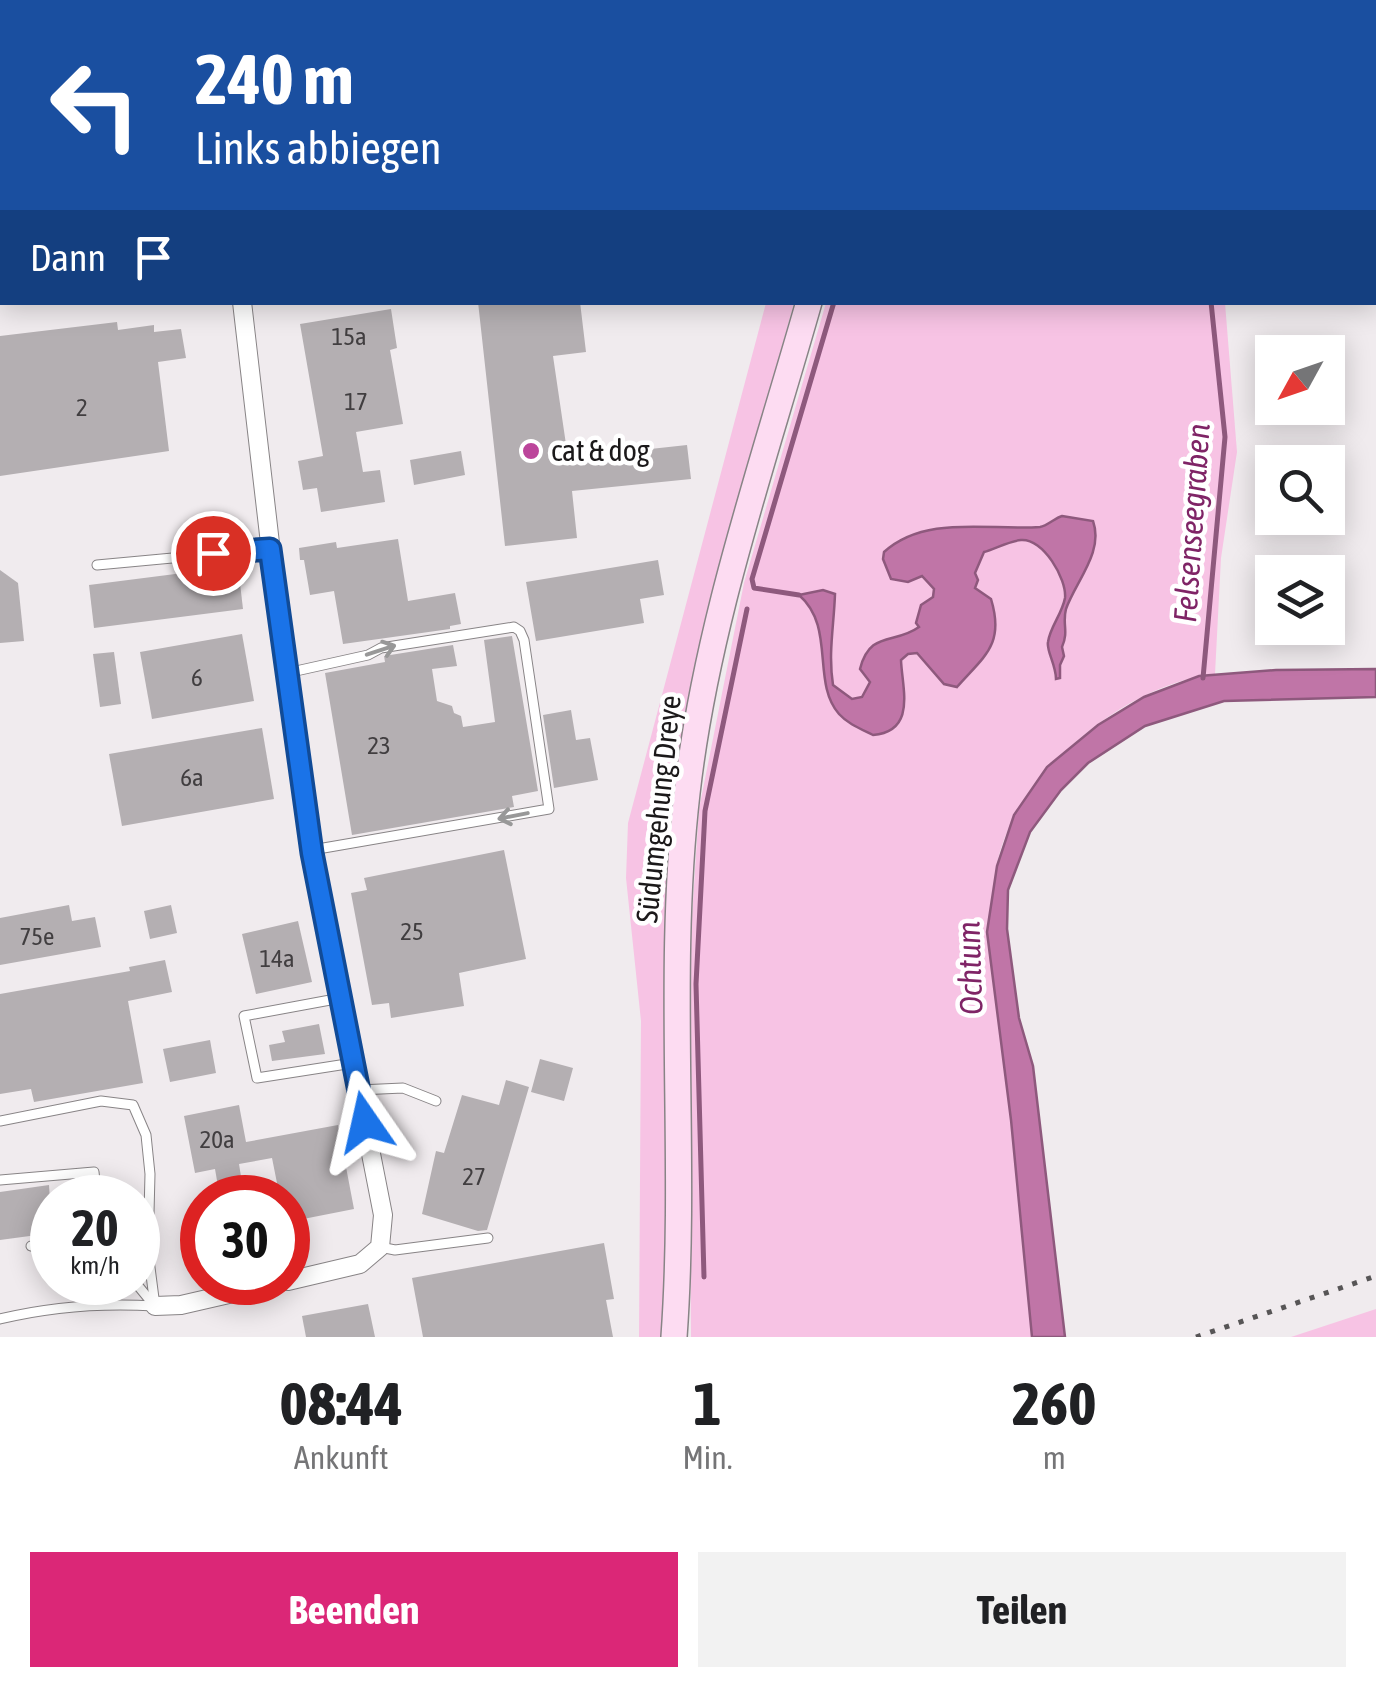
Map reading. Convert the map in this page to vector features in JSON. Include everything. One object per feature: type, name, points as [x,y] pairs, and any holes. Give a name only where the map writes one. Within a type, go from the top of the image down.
[{"type":"main road","name":"Südumgehung Dreye","points":[[674,1337],[678,1220],[677,930],[687,792],[702,696],[727,591],[808,305]]},
{"type":"street","points":[[242,305],[270,549],[312,850],[383,1215],[380,1247],[360,1264],[310,1276]]},
{"type":"street","points":[[155,1306],[181,1305]]},
{"type":"lane","points":[[98,565],[270,549]]},
{"type":"lane","points":[[287,673],[368,655],[382,648],[514,627],[524,640],[549,809],[312,850]]},
{"type":"lane","points":[[340,998],[244,1016],[257,1078],[353,1064]]},
{"type":"lane","points":[[359,1090],[402,1088],[436,1101]]},
{"type":"lane","points":[[0,1121],[101,1100],[132,1105],[146,1135],[150,1174],[148,1252],[155,1306],[121,1304],[21,1314],[0,1320]]},
{"type":"lane","points":[[59,1175],[94,1175]]},
{"type":"lane","points":[[0,1180],[30,1177]]},
{"type":"lane","points":[[380,1247],[396,1250],[488,1238]]},
{"type":"shaded area","points":[[765,305],[793,305],[750,463],[673,811],[666,873],[666,1292],[661,1337],[639,1337],[641,1021],[626,878],[628,823]]},
{"type":"shaded area","points":[[825,305],[1225,305],[1237,452],[1221,558],[1215,674],[1181,681],[1146,695],[1079,739],[1025,799],[1007,832],[997,865],[1012,1118],[1032,1337],[691,1337],[688,978],[699,809],[744,583]]},
{"type":"shaded area","points":[[1062,516],[1093,521],[1095,544],[1066,609],[1060,678],[1056,679],[1048,645],[1065,590],[1045,552],[1021,540],[984,552],[975,573],[975,588],[991,599],[994,639],[957,687],[944,684],[917,653],[908,654],[901,660],[904,706],[896,726],[873,735],[839,714],[826,686],[817,623],[799,595],[823,590],[835,594],[833,685],[852,699],[862,697],[870,682],[860,669],[864,657],[876,643],[919,627],[916,623],[921,605],[933,597],[934,589],[922,576],[908,582],[891,579],[884,552],[901,540],[939,528],[1040,527]]},
{"type":"shaded area","points":[[1376,669],[1376,697],[1224,701],[1145,726],[1088,763],[1061,790],[1030,832],[1008,890],[1007,929],[1019,1018],[1033,1066],[1065,1337],[1032,1337],[1011,1120],[987,932],[997,866],[1014,815],[1047,767],[1098,725],[1144,697],[1199,676]]},
{"type":"shaded area","points":[[1376,1309],[1376,1337],[1291,1337]]},
{"type":"building","name":"cat & dog","points":[[478,305],[580,305],[586,352],[553,356],[568,458],[687,445],[691,479],[572,491],[577,538],[505,546]]},
{"type":"building","points":[[391,309],[397,348],[390,350],[403,424],[356,432],[363,472],[380,470],[385,502],[321,512],[317,488],[303,490],[298,461],[323,456],[300,324]]},
{"type":"building","points":[[117,322],[118,330],[154,325],[154,332],[181,329],[186,358],[158,362],[169,451],[0,476],[0,336]]},
{"type":"building","points":[[461,451],[465,475],[414,485],[410,460]]},
{"type":"building","points":[[398,539],[408,601],[455,593],[461,624],[450,629],[343,644],[334,591],[310,595],[299,548],[336,542],[337,548]]},
{"type":"building","points":[[658,560],[664,595],[640,599],[644,623],[536,641],[526,582]]},
{"type":"building","points":[[238,566],[243,609],[94,628],[89,585]]},
{"type":"building","points":[[0,570],[18,583],[24,641],[0,643]]},
{"type":"building","points":[[242,634],[254,701],[152,719],[140,652]]},
{"type":"building","points":[[512,636],[538,791],[512,796],[514,807],[352,835],[325,673],[385,662],[384,656],[453,645],[457,666],[432,669],[437,701],[452,706],[454,713],[461,716],[463,727],[495,722],[484,640]]},
{"type":"building","points":[[114,652],[121,704],[100,707],[93,654]]},
{"type":"building","points":[[571,710],[576,740],[590,738],[598,780],[554,788],[543,715]]},
{"type":"building","points":[[262,728],[274,799],[122,826],[109,754]]},
{"type":"building","points":[[504,850],[526,959],[459,973],[464,1006],[391,1018],[389,1003],[372,1005],[351,893],[367,890],[364,878]]},
{"type":"building","points":[[69,905],[72,921],[95,917],[101,947],[0,965],[0,918]]},
{"type":"building","points":[[171,905],[177,933],[150,939],[144,911]]},
{"type":"building","points":[[298,921],[312,982],[256,994],[242,934]]},
{"type":"building","points":[[165,960],[172,992],[128,1001],[143,1083],[34,1102],[31,1089],[0,1094],[0,994],[130,971],[129,967]]},
{"type":"building","points":[[319,1024],[325,1054],[272,1061],[269,1045],[285,1042],[282,1031]]},
{"type":"building","points":[[210,1040],[216,1073],[170,1082],[163,1049]]},
{"type":"building","points":[[540,1059],[573,1068],[564,1101],[531,1092]]},
{"type":"building","points":[[506,1080],[529,1087],[487,1230],[478,1231],[422,1214],[436,1151],[444,1153],[462,1095],[499,1105]]},
{"type":"building","points":[[239,1105],[246,1142],[338,1125],[354,1209],[310,1218],[310,1175],[275,1175],[272,1158],[239,1164],[241,1175],[216,1175],[215,1169],[195,1173],[184,1116]]},
{"type":"building","points":[[30,1188],[30,1236],[0,1240],[0,1192]]},
{"type":"building","points":[[604,1243],[614,1299],[606,1300],[613,1337],[423,1337],[412,1278]]},
{"type":"building","points":[[368,1304],[375,1337],[306,1337],[302,1316]]},
{"type":"waterway","points":[[799,595],[754,588],[752,579],[833,305]]},
{"type":"waterway","name":"Felsenseegraben","points":[[1203,678],[1225,437],[1211,305]]},
{"type":"waterway","points":[[704,1277],[696,984],[705,811],[747,609]]},
{"type":"railway","points":[[1196,1337],[1376,1276]]},
{"type":"place","name":"cat & dog","points":[[531,451]]},
{"type":"route","points":[[213,553],[270,549],[312,853],[365,1122]]},
{"type":"water label","name":"Ochtum","points":[[970,968]]}]
